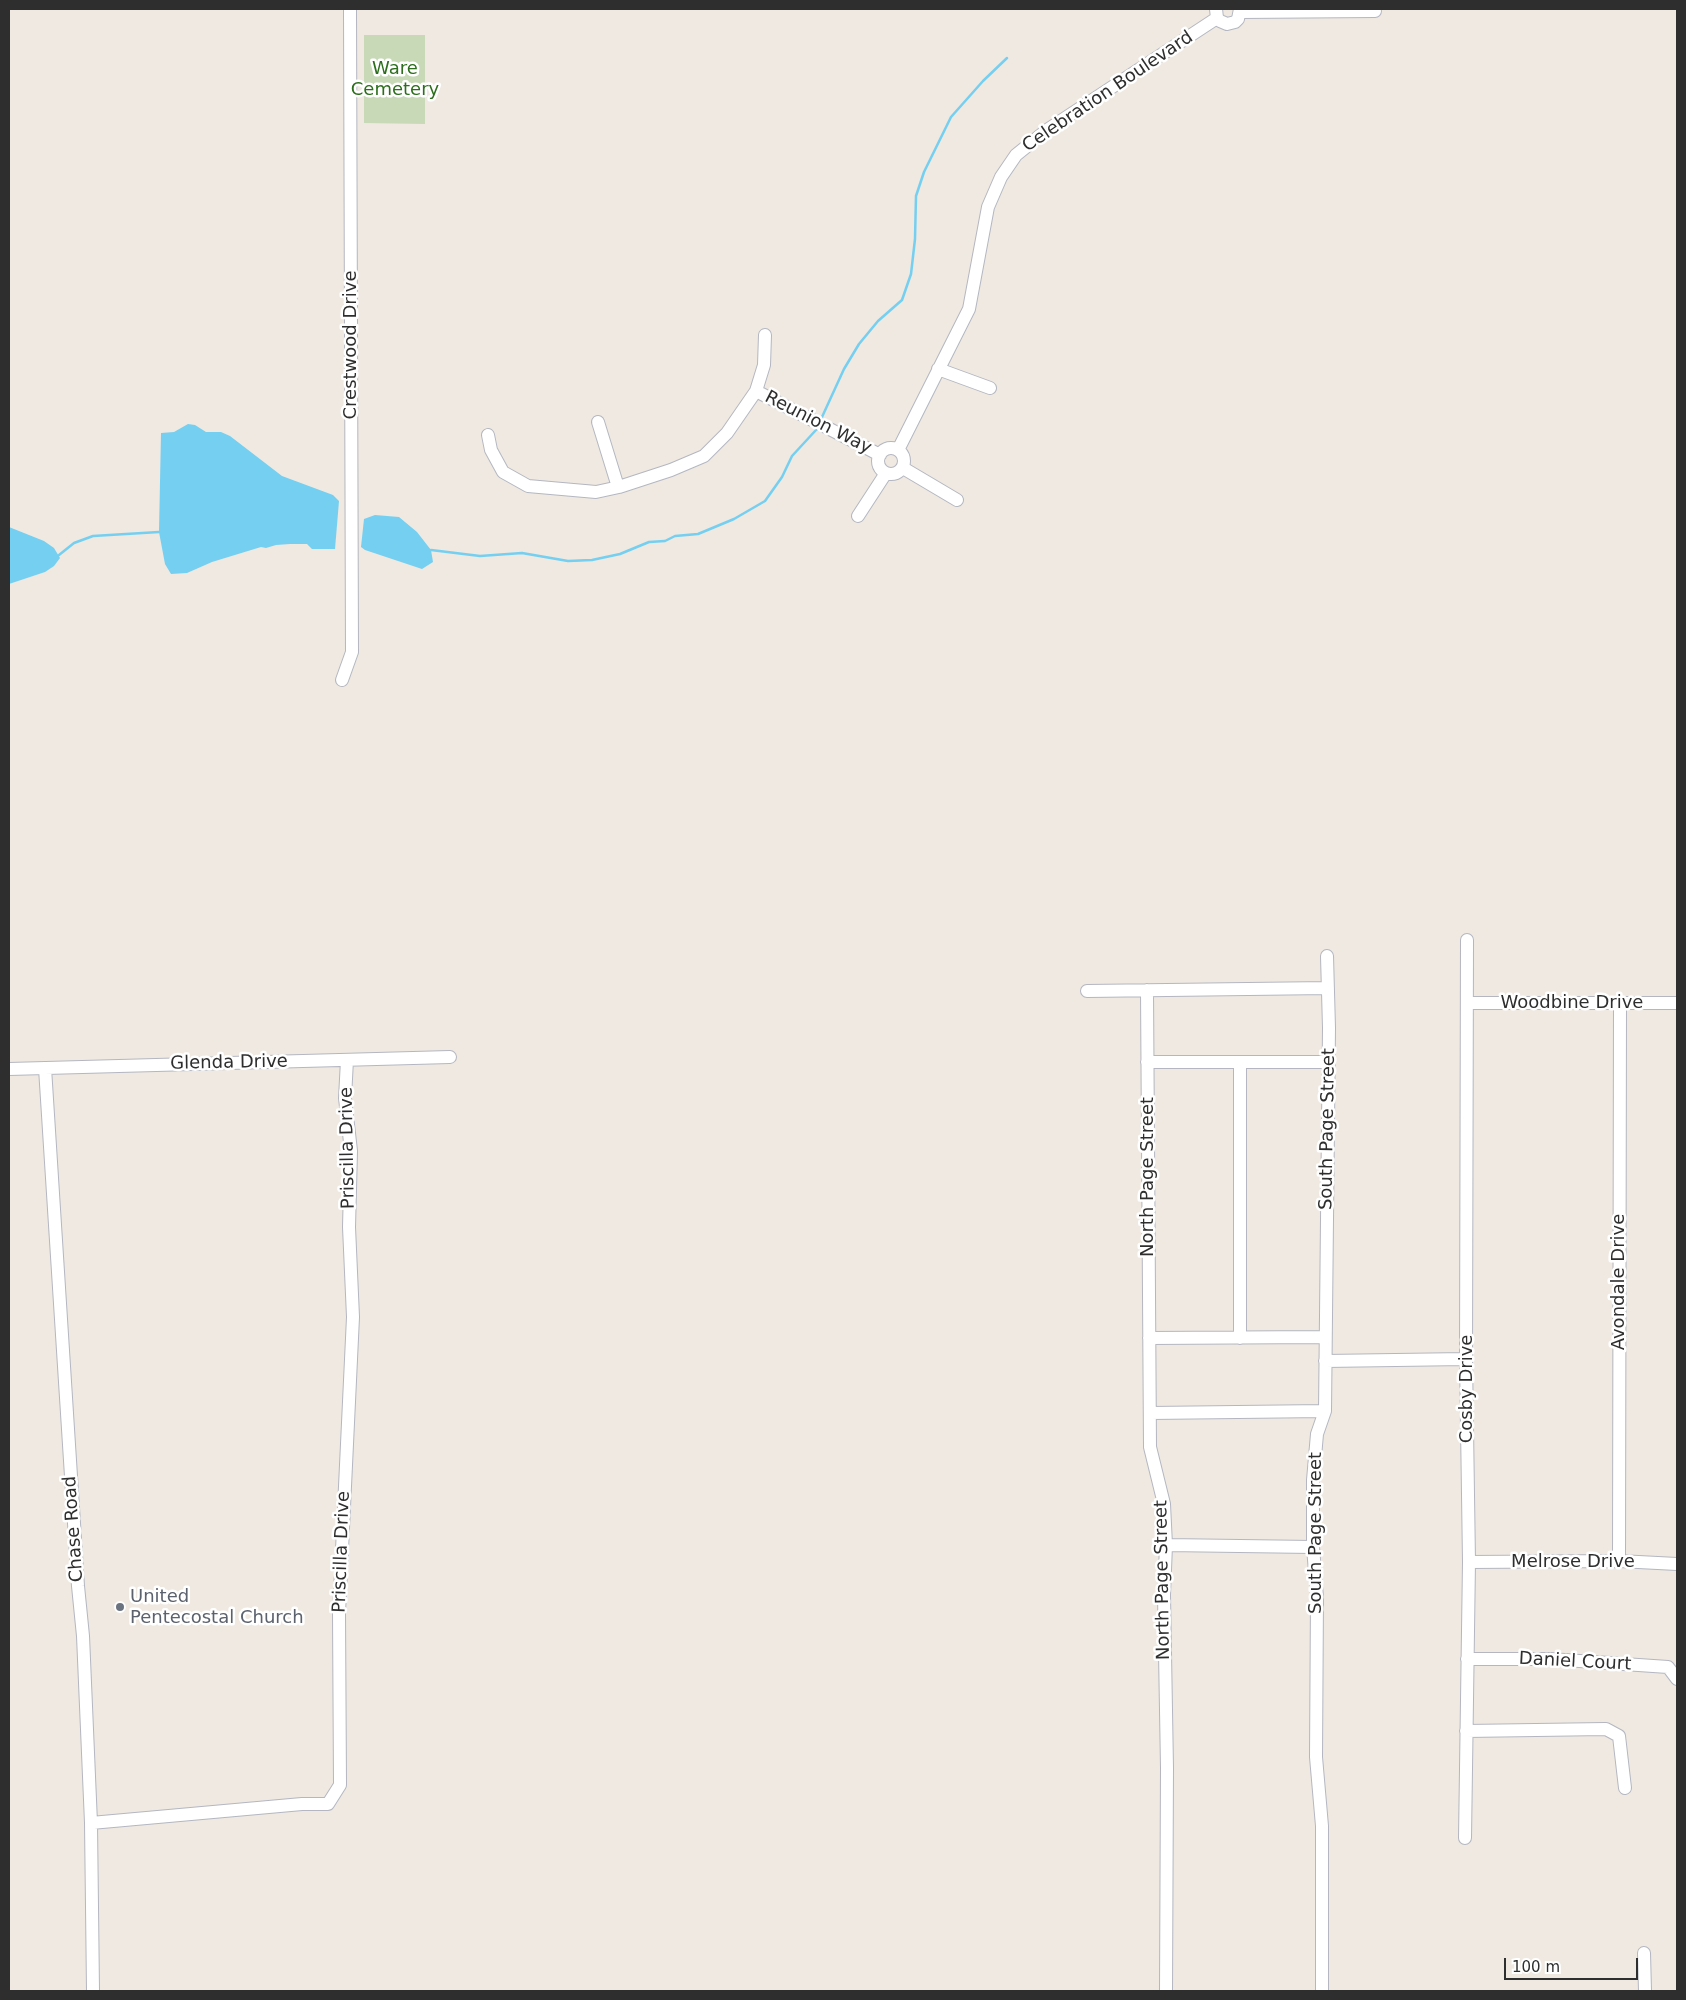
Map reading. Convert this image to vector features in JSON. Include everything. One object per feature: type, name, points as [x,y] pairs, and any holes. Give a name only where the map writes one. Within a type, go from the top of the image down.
[{"type":"street","name":"Crestwood Drive","points":[[342,680],[352,652],[350,9]]},
{"type":"street","points":[[1217,13],[1224,23],[1232,24],[1238,19],[1240,10],[1375,11]]},
{"type":"street","name":"Celebration Boulevard","points":[[898,450],[968,309],[988,207],[1001,177],[1016,155],[1047,130],[1217,13]]},
{"type":"street","points":[[488,434],[491,450],[503,472],[528,486],[596,492],[670,470],[704,456],[728,433],[756,391],[764,365],[765,335]]},
{"type":"street","points":[[938,369],[990,388]]},
{"type":"street","name":"Reunion Way","points":[[756,391],[880,455]]},
{"type":"street","points":[[598,422],[618,487]]},
{"type":"street","points":[[886,450],[898,450],[904,457],[903,468],[895,474],[886,473],[880,468],[880,455],[886,450]]},
{"type":"street","points":[[903,468],[957,500]]},
{"type":"street","points":[[858,516],[886,473]]},
{"type":"street","name":"Cosby Drive","points":[[1465,1838],[1469,1562],[1466,1359],[1467,940]]},
{"type":"street","name":"South Page Street","points":[[1322,1991],[1322,1826],[1316,1757],[1317,1596],[1313,1547],[1313,1480],[1317,1434],[1324,1411],[1326,1337],[1329,1062],[1327,956]]},
{"type":"street","points":[[1087,991],[1328,988]]},
{"type":"street","name":"North Page Street","points":[[1147,990],[1150,1447],[1164,1504],[1166,1545],[1164,1595],[1167,1768],[1166,1991]]},
{"type":"street","name":"Woodbine Drive","points":[[1468,1003],[1677,1003]]},
{"type":"street","name":"Avondale Drive","points":[[1619,1561],[1620,1003]]},
{"type":"street","name":"Glenda Drive","points":[[9,1069],[450,1057]]},
{"type":"street","name":"Priscilla Drive","points":[[91,1824],[294,1804],[328,1804],[340,1785],[339,1614],[352,1317],[349,1227],[351,1151],[345,1098],[347,1060]]},
{"type":"street","points":[[1147,1062],[1329,1062]]},
{"type":"street","points":[[1240,1063],[1240,1338]]},
{"type":"street","name":"Chase Road","points":[[45,1068],[78,1586],[84,1636],[91,1824],[93,1991]]},
{"type":"street","points":[[1149,1338],[1326,1337]]},
{"type":"street","points":[[1325,1361],[1466,1359]]},
{"type":"street","points":[[1150,1413],[1324,1411]]},
{"type":"street","points":[[1166,1545],[1313,1547]]},
{"type":"street","name":"Melrose Drive","points":[[1469,1562],[1619,1561],[1677,1564]]},
{"type":"street","name":"Daniel Court","points":[[1467,1659],[1550,1659],[1668,1667],[1677,1679]]},
{"type":"street","points":[[1466,1731],[1606,1729],[1620,1736],[1625,1788]]},
{"type":"street","points":[[1644,1953],[1645,1991]]},
{"type":"green space","name":"Ware Cemetery","points":[[364,35],[425,35],[425,124],[364,123]]},
{"type":"water","points":[[188,424],[195,425],[206,432],[221,432],[230,436],[282,476],[333,495],[339,501],[335,549],[312,549],[307,544],[261,547],[212,562],[187,573],[171,574],[165,564],[159,532],[161,433],[174,432]]},
{"type":"water","points":[[375,515],[399,517],[417,532],[431,550],[433,562],[422,569],[361,547],[364,519]]},
{"type":"water","points":[[9,527],[44,541],[54,548],[60,558],[54,566],[45,572],[9,584]]},
{"type":"waterway","points":[[822,417],[844,369],[859,344],[878,321],[902,300],[911,274],[915,239],[916,196],[924,172],[951,117],[983,81],[1007,58]]},
{"type":"waterway","points":[[431,550],[480,556],[522,553],[568,561],[592,560],[620,554],[649,542],[665,541],[675,536],[698,534],[734,519],[765,501],[782,477],[792,456],[816,430]]},
{"type":"waterway","points":[[59,555],[74,543],[93,536],[159,532]]},
{"type":"place","name":"United Pentecostal Church","points":[[120,1607]]}]
